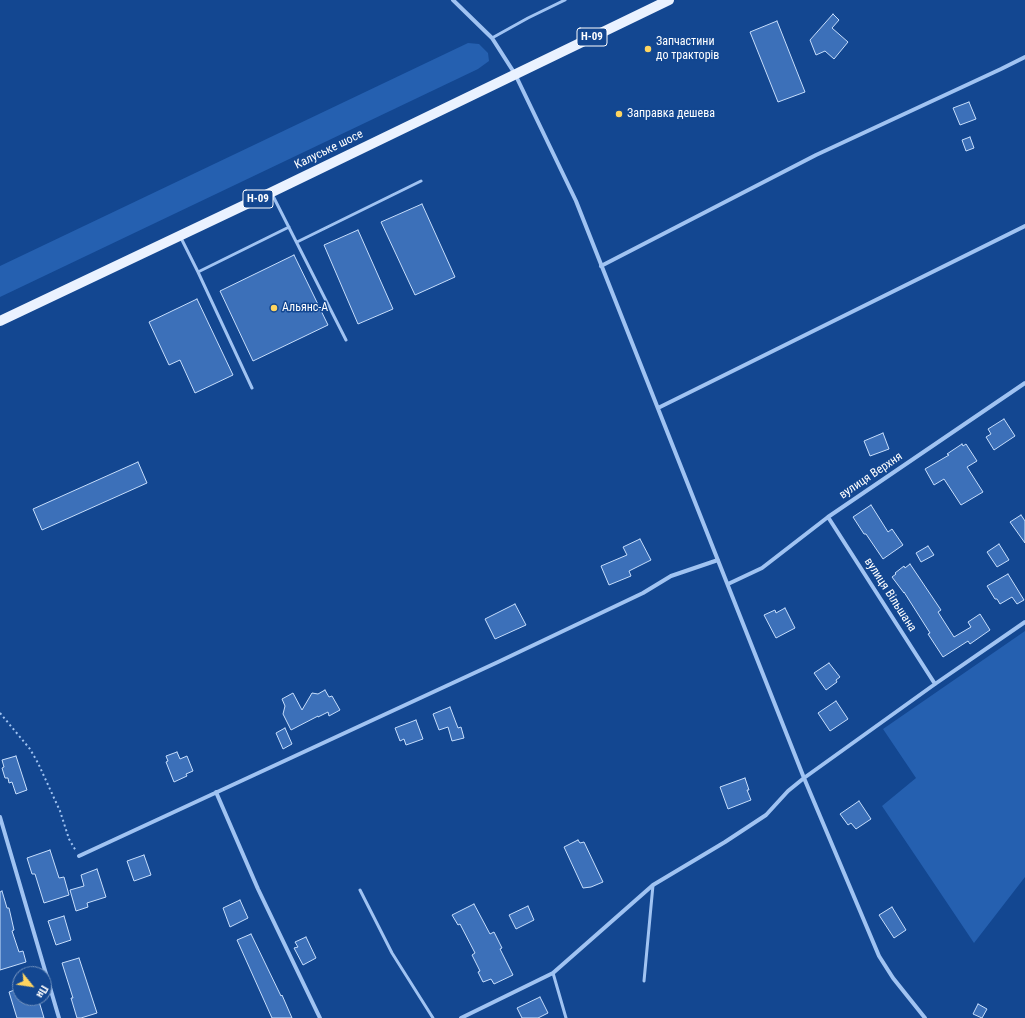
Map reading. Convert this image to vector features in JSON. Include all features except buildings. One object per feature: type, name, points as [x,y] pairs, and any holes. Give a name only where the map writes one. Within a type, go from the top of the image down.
[{"type":"main road","name":"Калуське шосе","points":[[0,321],[272,192],[669,0]]},
{"type":"street","points":[[453,0],[492,38],[515,74],[576,201],[804,778],[878,956],[893,978],[925,1018]]},
{"type":"street","points":[[601,266],[816,155],[1025,57]]},
{"type":"street","points":[[658,408],[1025,226]]},
{"type":"street","name":"вулиця Верхня","points":[[728,584],[762,568],[828,517],[1025,383]]},
{"type":"street","name":"вулиця Вільшана","points":[[828,517],[935,684]]},
{"type":"street","points":[[79,856],[365,724],[643,593],[671,576],[718,560]]},
{"type":"street","points":[[461,1018],[553,973],[653,885],[725,842],[766,815],[788,791],[804,778],[935,684],[1025,622]]},
{"type":"street","points":[[216,792],[258,889],[320,1018]]},
{"type":"street","points":[[0,817],[59,1018]]},
{"type":"lane","points":[[492,38],[565,0]]},
{"type":"lane","points":[[297,242],[422,181]]},
{"type":"lane","points":[[272,192],[346,340]]},
{"type":"lane","points":[[198,272],[289,227]]},
{"type":"lane","points":[[180,236],[252,388]]},
{"type":"lane","points":[[644,981],[653,885]]},
{"type":"lane","points":[[360,890],[392,953],[433,1018]]},
{"type":"lane","points":[[553,973],[566,1018]]},
{"type":"path","points":[[0,713],[30,749],[38,763],[60,811],[69,839],[79,856]]},
{"type":"shaded area","points":[[468,43],[479,44],[488,53],[489,61],[478,69],[0,297],[0,266]]},
{"type":"shaded area","points":[[1025,631],[1025,877],[974,943],[882,806],[916,778],[883,729]]},
{"type":"place","name":"Запчастини до тракторів","points":[[648,49]]},
{"type":"place","name":"Заправка дешева","points":[[619,114]]},
{"type":"place","name":"Альянс-А","points":[[274,308]]}]
